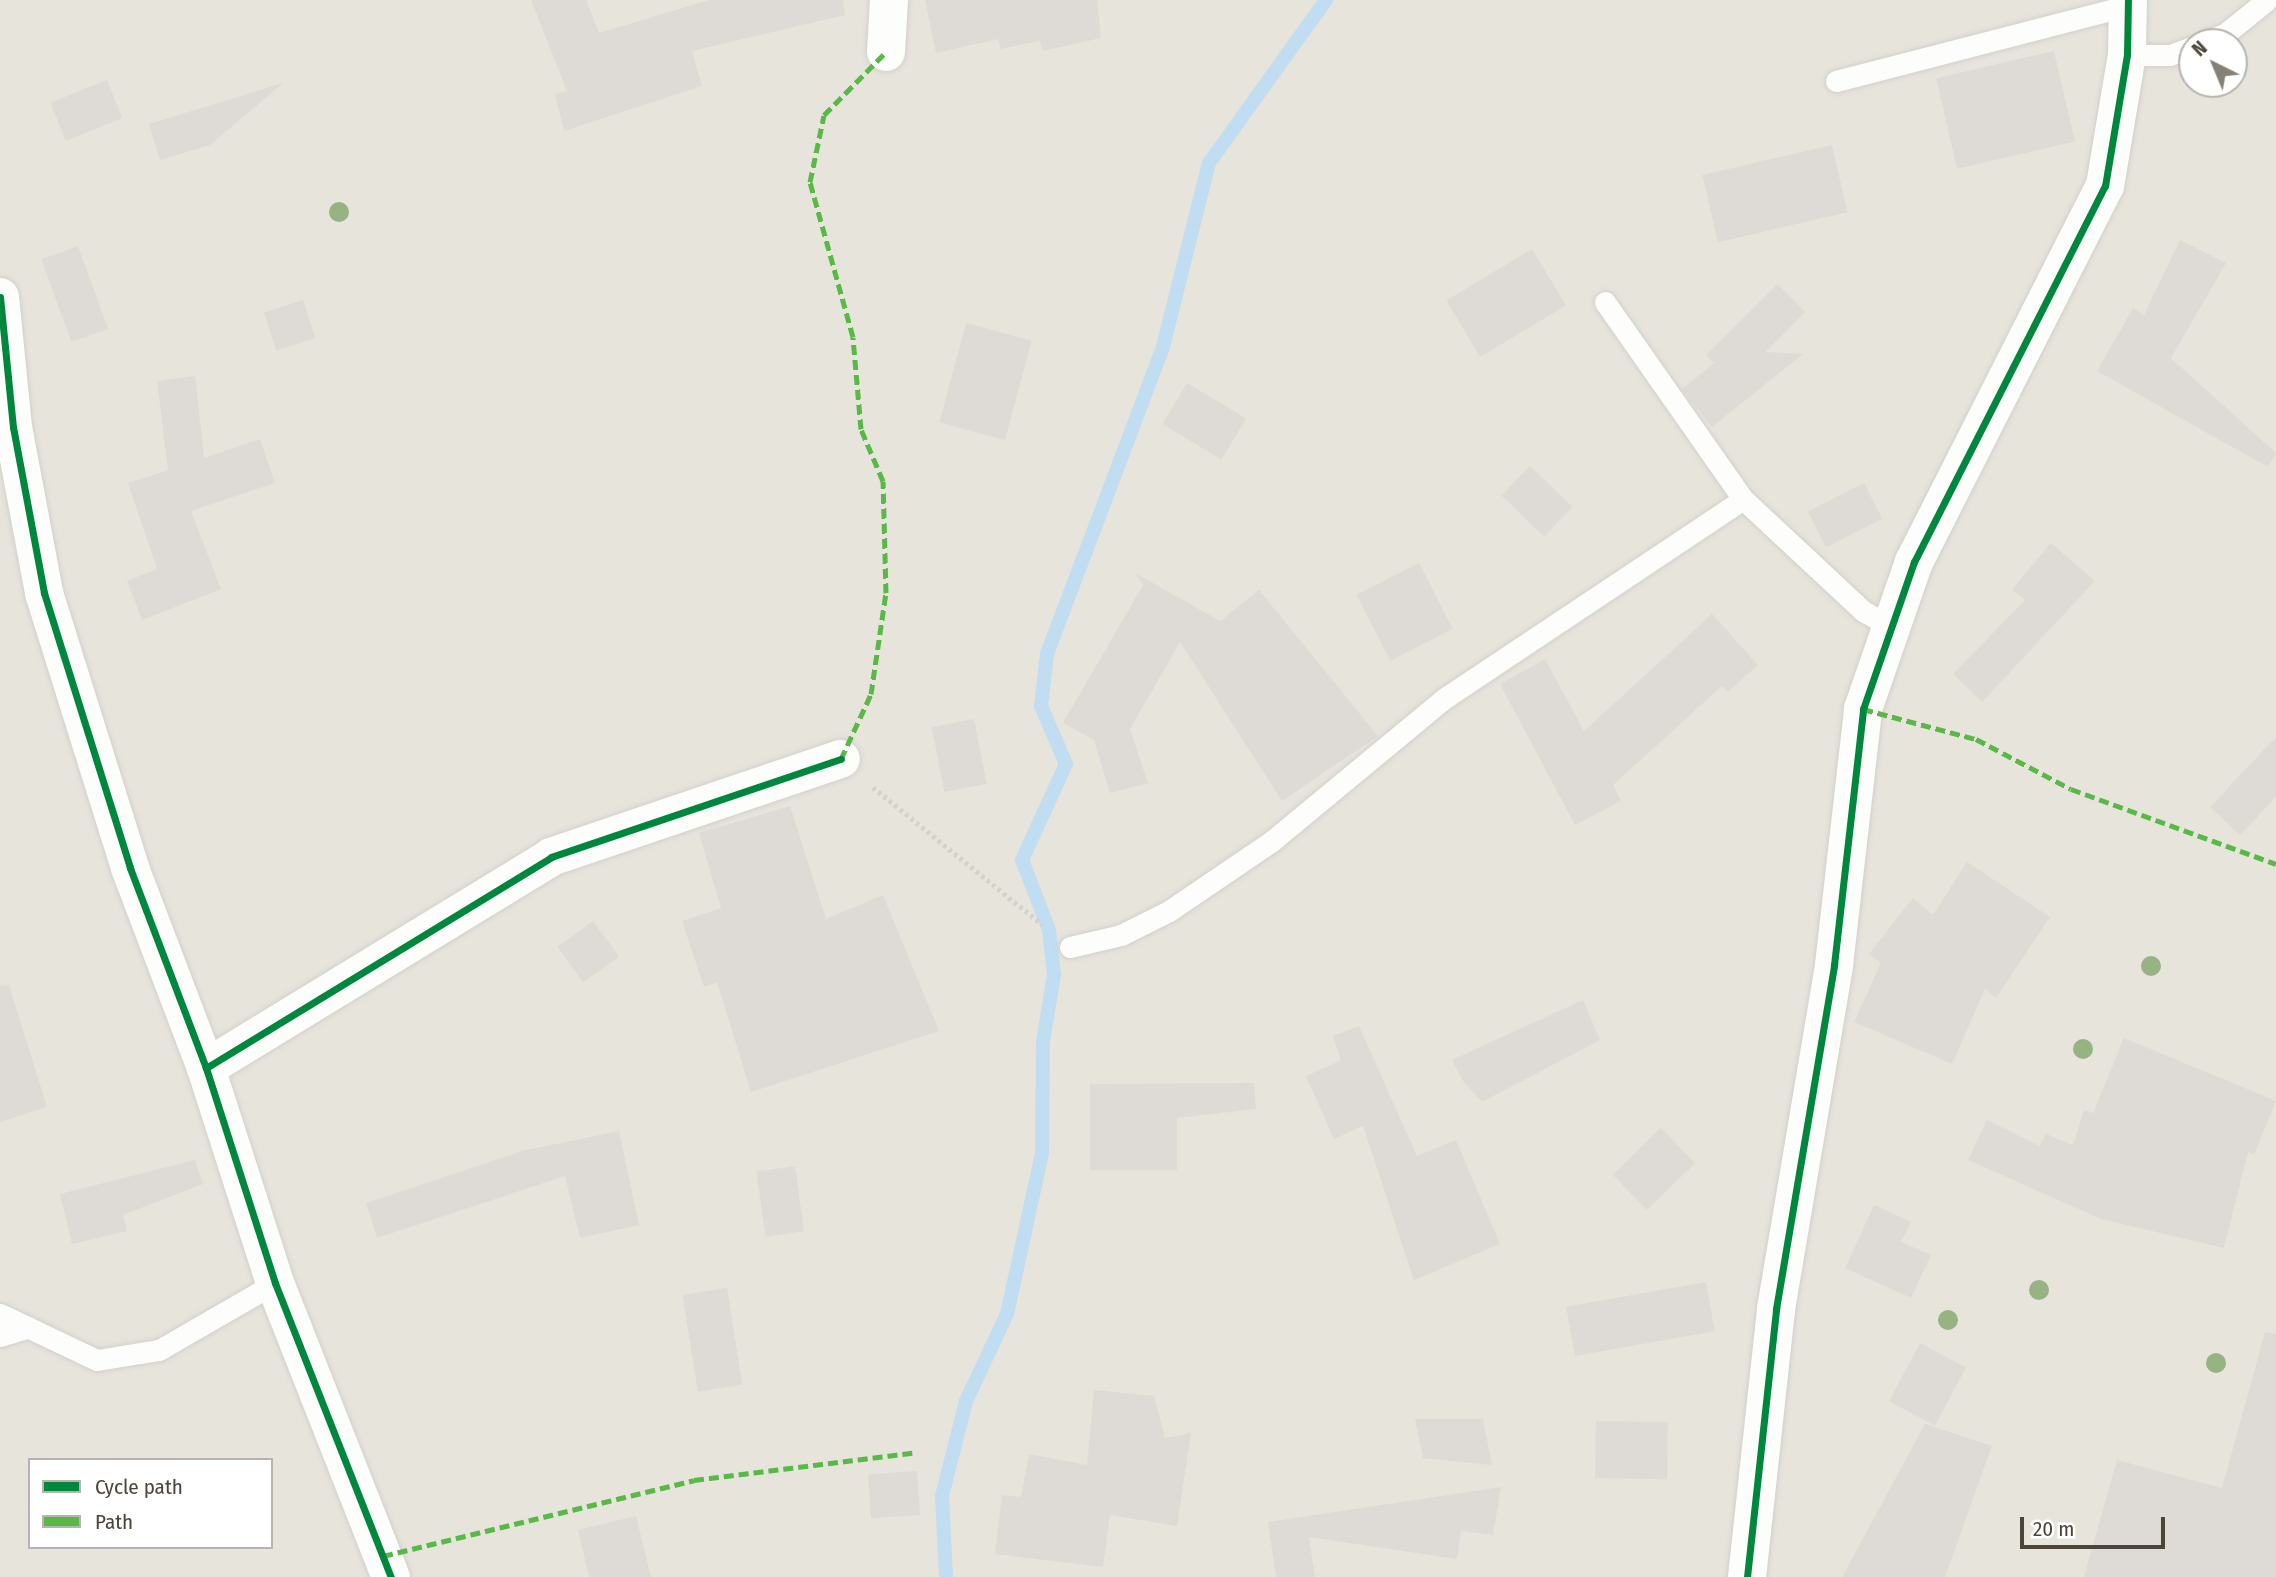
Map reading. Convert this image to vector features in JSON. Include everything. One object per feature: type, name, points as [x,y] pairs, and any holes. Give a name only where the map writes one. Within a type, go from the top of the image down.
[{"type":"street","points":[[886,52],[889,0]]},
{"type":"street","points":[[1747,1577],[1776,1309],[1834,965],[1863,709],[1895,629],[1914,562],[1968,448],[2105,186],[2127,55],[2129,2]]},
{"type":"street","points":[[0,297],[6,429],[44,593],[131,868],[206,1068],[275,1283],[391,1577]]},
{"type":"street","points":[[206,1068],[551,857],[841,759]]},
{"type":"lane","points":[[2232,28],[2267,0]]},
{"type":"lane","points":[[1836,81],[2129,2]]},
{"type":"lane","points":[[2127,55],[2170,55],[2178,52]]},
{"type":"lane","points":[[1605,302],[1743,499],[1863,611],[1895,629]]},
{"type":"lane","points":[[1070,947],[1121,935],[1169,911],[1272,841],[1445,698],[1743,499]]},
{"type":"lane","points":[[0,1314],[97,1360],[159,1350],[275,1283]]},
{"type":"lane","points":[[0,1336],[29,1327]]},
{"type":"path","points":[[841,759],[1070,947]]},
{"type":"shaded area","points":[[0,0],[2276,0],[2276,1577],[0,1577]]},
{"type":"building","points":[[531,0],[586,0],[599,33],[709,0],[843,0],[845,15],[692,51],[702,86],[564,131],[555,94],[567,91]]},
{"type":"building","points":[[925,0],[1097,0],[1101,38],[1042,51],[1040,41],[1000,49],[998,39],[936,53]]},
{"type":"building","points":[[2054,51],[2075,142],[1957,169],[1936,78]]},
{"type":"building","points":[[107,80],[122,118],[66,141],[50,103]]},
{"type":"building","points":[[283,83],[210,145],[160,160],[149,124]]},
{"type":"building","points":[[1832,145],[1848,212],[1718,242],[1702,175]]},
{"type":"building","points":[[2180,240],[2226,263],[2171,358],[2276,453],[2268,467],[2097,371],[2133,308],[2144,315]]},
{"type":"building","points":[[78,246],[108,329],[71,342],[41,259]]},
{"type":"building","points":[[1532,249],[1566,306],[1480,357],[1446,301]]},
{"type":"building","points":[[1778,284],[1805,312],[1766,352],[1803,354],[1712,427],[1682,389],[1714,363],[1706,355]]},
{"type":"building","points":[[303,300],[315,338],[276,351],[264,313]]},
{"type":"building","points":[[966,323],[1032,341],[1005,440],[939,422]]},
{"type":"building","points":[[195,376],[204,458],[260,439],[275,483],[191,511],[221,589],[142,620],[127,581],[157,569],[128,483],[168,470],[157,381]]},
{"type":"building","points":[[1187,383],[1246,419],[1221,460],[1162,424]]},
{"type":"building","points":[[1530,466],[1572,507],[1544,536],[1502,495]]},
{"type":"building","points":[[1864,483],[1882,519],[1826,547],[1808,512]]},
{"type":"building","points":[[2051,543],[2095,581],[1982,702],[1953,674],[2025,600],[2012,589]]},
{"type":"building","points":[[1419,563],[1453,629],[1390,661],[1357,595]]},
{"type":"building","points":[[1135,573],[1220,621],[1259,590],[1378,736],[1282,801],[1180,642],[1130,729],[1148,783],[1110,793],[1094,740],[1063,723],[1143,585]]},
{"type":"building","points":[[1712,614],[1758,665],[1728,692],[1722,686],[1613,785],[1621,801],[1575,825],[1500,684],[1545,659],[1584,731]]},
{"type":"building","points":[[974,719],[987,784],[944,792],[932,727]]},
{"type":"building","points":[[2276,737],[2276,797],[2240,835],[2210,807]]},
{"type":"building","points":[[790,806],[826,919],[883,895],[939,1031],[751,1092],[717,982],[704,987],[682,921],[721,908],[699,833]]},
{"type":"building","points":[[1967,862],[2050,917],[1996,998],[1985,989],[1952,1064],[1854,1022],[1881,963],[1869,954],[1913,898],[1933,915]]},
{"type":"building","points":[[593,921],[619,957],[583,982],[557,947]]},
{"type":"building","points":[[9,985],[47,1107],[0,1122],[0,986]]},
{"type":"building","points":[[1583,1000],[1600,1040],[1482,1102],[1463,1081],[1452,1060]]},
{"type":"building","points":[[1359,1026],[1417,1156],[1456,1140],[1500,1244],[1414,1280],[1363,1126],[1334,1139],[1306,1076],[1341,1060],[1333,1036]]},
{"type":"building","points":[[2124,1038],[2276,1101],[2254,1155],[2248,1152],[2224,1248],[2101,1219],[1968,1160],[1987,1120],[2040,1146],[2046,1134],[2073,1145],[2084,1110],[2093,1113]]},
{"type":"building","points":[[1254,1083],[1256,1109],[1177,1118],[1177,1170],[1090,1170],[1090,1084]]},
{"type":"building","points":[[1661,1128],[1695,1163],[1647,1210],[1613,1175]]},
{"type":"building","points":[[619,1131],[639,1225],[580,1238],[565,1176],[377,1238],[366,1203],[522,1151]]},
{"type":"building","points":[[195,1160],[203,1184],[123,1215],[127,1231],[72,1244],[60,1194]]},
{"type":"building","points":[[795,1166],[804,1231],[766,1237],[756,1171]]},
{"type":"building","points":[[1874,1205],[1911,1222],[1901,1242],[1931,1255],[1911,1298],[1845,1268]]},
{"type":"building","points":[[1706,1282],[1715,1331],[1575,1356],[1566,1307]]},
{"type":"building","points":[[727,1288],[742,1385],[698,1392],[683,1295]]},
{"type":"building","points":[[2265,1332],[2276,1334],[2276,1577],[2084,1577],[2117,1460],[2222,1488]]},
{"type":"building","points":[[1920,1343],[1966,1367],[1935,1426],[1889,1401]]},
{"type":"building","points":[[1094,1390],[1154,1396],[1165,1438],[1191,1433],[1177,1526],[1110,1515],[1103,1567],[995,1554],[1002,1495],[1021,1497],[1029,1454],[1087,1465]]},
{"type":"building","points":[[1415,1419],[1483,1419],[1492,1465],[1423,1458]]},
{"type":"building","points":[[1596,1421],[1668,1422],[1667,1479],[1595,1478]]},
{"type":"building","points":[[1925,1424],[1992,1446],[1945,1577],[1842,1577]]},
{"type":"building","points":[[917,1471],[920,1515],[871,1518],[868,1474]]},
{"type":"building","points":[[1501,1487],[1493,1535],[1461,1531],[1457,1559],[1309,1537],[1315,1577],[1276,1577],[1268,1522]]},
{"type":"building","points":[[636,1516],[651,1577],[589,1577],[578,1530]]},
{"type":"waterway","points":[[946,1577],[942,1496],[966,1401],[1007,1314],[1042,1154],[1043,1042],[1054,975],[1049,930],[1022,860],[1066,764],[1041,706],[1047,654],[1163,347],[1209,163],[1326,0]]},
{"type":"marked path","points":[[841,759],[871,694],[886,593],[883,481],[861,429],[853,337],[810,182],[824,115],[886,52]]},
{"type":"marked path","points":[[1863,709],[1976,739],[2071,789],[2276,864]]},
{"type":"marked path","points":[[383,1556],[694,1480],[912,1453]]},
{"type":"cycle path","points":[[1747,1577],[1776,1309],[1834,965],[1863,709],[1914,562],[2105,186],[2127,55],[2128,0]]},
{"type":"cycle path","points":[[0,297],[13,427],[44,593],[130,868],[206,1068],[275,1283],[391,1577]]},
{"type":"cycle path","points":[[206,1068],[551,857],[841,759]]}]
